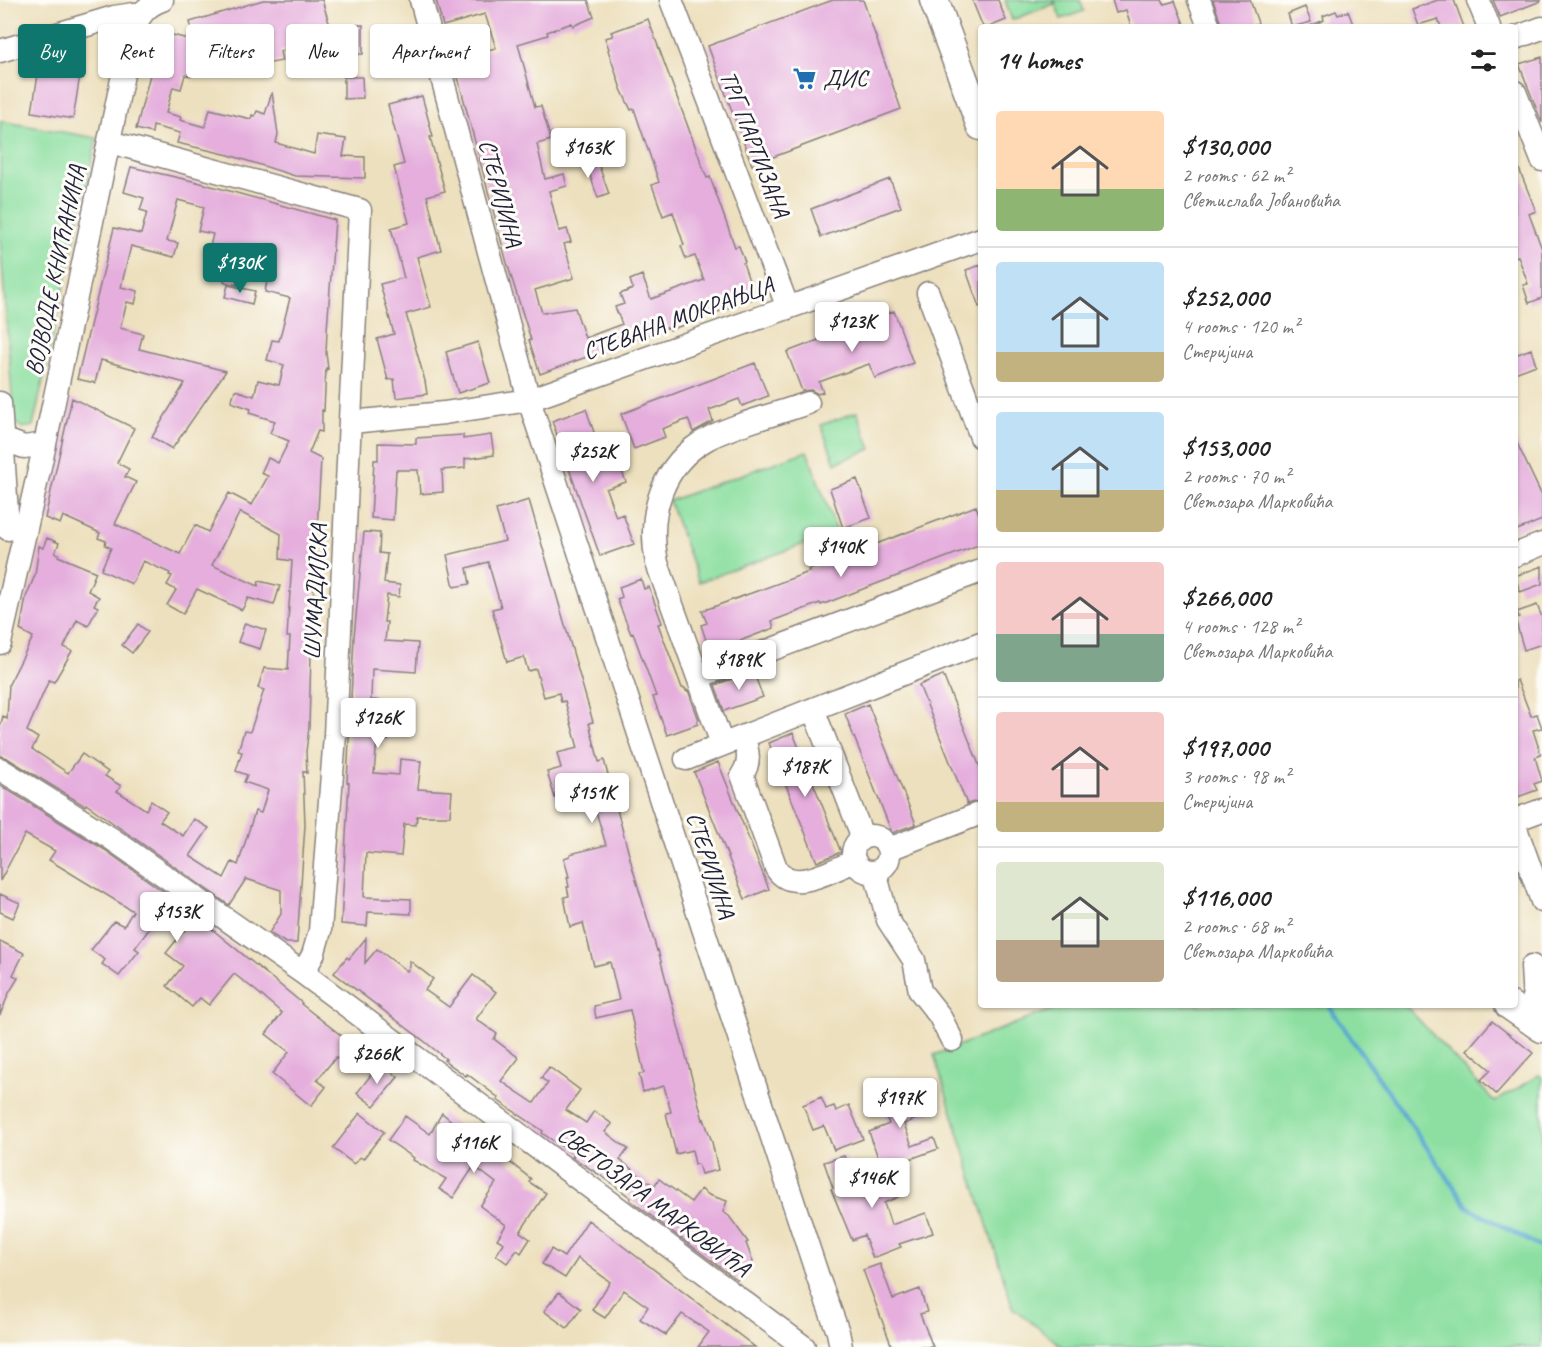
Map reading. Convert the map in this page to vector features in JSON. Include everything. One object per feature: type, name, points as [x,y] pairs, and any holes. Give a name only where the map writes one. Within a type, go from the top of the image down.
[{"type":"main road","points":[[934,0],[978,118]]},
{"type":"main road","points":[[1513,1008],[1538,1025]]},
{"type":"street","points":[[0,51],[114,17],[140,14],[149,6],[162,0]]},
{"type":"street","name":"СТЕРИЈИНА","points":[[421,0],[529,400],[815,1269],[838,1332],[841,1347]]},
{"type":"street","name":"ТРГ ПАРТИЗАНА","points":[[671,0],[788,308]]},
{"type":"street","points":[[1199,0],[1208,24]]},
{"type":"street","points":[[1478,0],[1488,24]]},
{"type":"street","name":"ВОЈВОДЕ КНИЋАНИНА","points":[[11,530],[45,444],[132,32],[140,14]]},
{"type":"street","points":[[1518,37],[1542,28]]},
{"type":"street","points":[[1518,100],[1542,160]]},
{"type":"street","name":"ШУМАДИЈСКА","points":[[110,142],[360,210],[335,735],[320,931],[313,955],[303,973]]},
{"type":"street","name":"СТЕВАНА МОКРАЊЦА","points":[[529,400],[978,240]]},
{"type":"street","points":[[928,292],[978,429]]},
{"type":"street","points":[[351,422],[529,400]]},
{"type":"street","name":"ВОЈВОДЕ КНИЋАНИНА","points":[[0,403],[11,530],[0,643]]},
{"type":"street","points":[[808,403],[722,433],[698,445],[676,465],[662,489],[654,516],[654,547],[657,563],[698,678],[732,741],[748,751],[742,775],[776,868],[781,875],[790,880],[803,880],[855,861]]},
{"type":"street","points":[[3,439],[16,446],[24,447],[45,444]]},
{"type":"street","points":[[1518,554],[1542,544]]},
{"type":"street","points":[[698,678],[978,572]]},
{"type":"street","points":[[686,759],[978,644]]},
{"type":"street","points":[[813,709],[863,838]]},
{"type":"street","name":"СВЕТОЗАРА МАРКОВИЋА","points":[[0,769],[112,839],[303,973],[804,1347]]},
{"type":"street","points":[[1518,819],[1542,810]]},
{"type":"street","points":[[889,849],[978,814]]},
{"type":"street","points":[[1518,834],[1542,901]]},
{"type":"street","points":[[869,836],[881,839],[889,849],[888,861],[875,872],[863,871],[855,861],[855,848],[863,838],[869,836]]},
{"type":"street","points":[[875,872],[892,927],[914,960],[920,991],[939,1015],[952,1040]]},
{"type":"street","points":[[1530,967],[1538,1025]]},
{"type":"green space","points":[[1005,0],[1053,0],[1054,4],[1012,20]]},
{"type":"green space","points":[[1054,0],[1080,0],[1084,11],[1061,19]]},
{"type":"green space","points":[[0,121],[97,138],[33,426],[22,428],[14,421],[0,239]]},
{"type":"green space","points":[[857,412],[871,449],[835,463],[821,425]]},
{"type":"green space","points":[[807,451],[837,532],[699,582],[669,501]]},
{"type":"green space","points":[[1056,1008],[1408,1008],[1495,1102],[1539,1075],[1542,1077],[1542,1347],[1063,1347],[1013,1308],[934,1055]]},
{"type":"building","points":[[263,0],[322,0],[329,24],[286,24],[286,50],[280,51],[282,61],[274,62],[274,24],[191,24],[190,22]]},
{"type":"building","points":[[436,0],[588,0],[594,17],[518,44],[535,107],[541,106],[551,140],[537,144],[545,179],[564,174],[567,186],[549,191],[559,231],[567,229],[571,242],[564,244],[574,278],[535,290],[542,313],[575,308],[585,338],[622,324],[615,307],[624,304],[620,294],[633,289],[630,280],[642,275],[651,299],[704,280],[695,256],[686,259],[681,246],[684,245],[673,212],[663,216],[652,185],[659,182],[634,109],[631,110],[621,89],[605,38],[613,36],[611,32],[648,19],[707,178],[710,177],[735,247],[739,246],[755,298],[670,330],[669,327],[540,374],[507,263],[458,78],[490,78],[490,49],[496,48],[490,24],[485,14],[442,24]]},
{"type":"building","name":"ДИС","points":[[833,0],[863,0],[901,109],[752,165],[708,46]]},
{"type":"building","points":[[972,0],[998,0],[1006,20],[996,24],[982,24]]},
{"type":"building","points":[[1112,0],[1162,0],[1164,4],[1175,1],[1184,24],[1130,24],[1126,10],[1116,13]]},
{"type":"building","points":[[1213,0],[1250,0],[1258,23],[1221,24]]},
{"type":"building","points":[[1438,0],[1454,0],[1463,24],[1440,24],[1438,19],[1418,24],[1412,9]]},
{"type":"building","points":[[1493,0],[1541,0],[1541,1],[1500,17]]},
{"type":"building","points":[[1305,7],[1311,22],[1291,24],[1288,14]]},
{"type":"building","points":[[1336,11],[1338,15],[1348,11],[1353,24],[1315,24],[1324,20],[1323,16]]},
{"type":"building","points":[[358,25],[363,25],[363,54],[358,54]]},
{"type":"building","points":[[174,35],[186,39],[186,75],[181,89],[173,87],[166,113],[181,117],[180,120],[205,127],[210,109],[251,119],[257,111],[265,114],[272,92],[278,134],[276,143],[314,154],[317,135],[346,139],[343,156],[365,157],[365,178],[295,176],[229,155],[177,143],[180,133],[153,126],[152,133],[136,129],[149,78],[174,78]]},
{"type":"building","points":[[1542,57],[1542,123],[1519,64]]},
{"type":"building","points":[[362,77],[363,98],[344,99],[344,78]]},
{"type":"building","points":[[37,78],[80,78],[73,119],[32,112]]},
{"type":"building","points":[[422,96],[433,137],[430,137],[445,191],[427,196],[441,250],[417,257],[431,307],[406,314],[427,394],[396,398],[394,379],[388,380],[377,339],[394,334],[380,284],[404,278],[391,228],[409,223],[394,167],[404,164],[388,105]]},
{"type":"building","points":[[598,163],[609,194],[598,198],[587,167]]},
{"type":"building","points":[[1518,166],[1536,211],[1529,214],[1542,249],[1542,298],[1529,303],[1523,285],[1528,284],[1518,256]]},
{"type":"building","points":[[131,167],[197,182],[335,220],[327,330],[328,369],[326,368],[322,432],[318,431],[309,453],[321,459],[306,752],[307,773],[303,771],[305,825],[297,943],[286,943],[269,933],[281,914],[281,890],[246,879],[229,905],[86,804],[85,806],[7,758],[0,756],[0,727],[3,716],[7,719],[9,684],[33,637],[20,630],[26,597],[35,575],[39,546],[43,548],[47,538],[59,543],[55,553],[59,554],[58,556],[96,572],[88,591],[99,597],[94,605],[98,607],[88,626],[77,620],[64,647],[72,651],[54,682],[49,680],[27,731],[38,738],[32,749],[68,773],[82,754],[108,772],[105,776],[121,786],[117,791],[146,810],[151,801],[167,812],[160,821],[183,836],[194,819],[209,828],[190,856],[224,878],[232,862],[238,865],[255,811],[261,813],[268,790],[244,782],[247,775],[236,771],[242,752],[238,751],[244,731],[250,732],[264,690],[258,688],[264,668],[288,670],[290,637],[287,637],[292,561],[280,559],[281,534],[240,512],[212,565],[258,586],[259,581],[280,586],[274,605],[248,598],[242,610],[197,589],[183,614],[167,605],[176,590],[167,585],[172,576],[169,575],[170,573],[143,561],[132,584],[101,570],[111,548],[105,545],[106,541],[98,538],[100,533],[63,516],[60,524],[45,518],[72,398],[134,428],[117,463],[129,469],[125,477],[136,482],[115,524],[180,554],[195,525],[208,532],[229,493],[252,505],[268,476],[261,473],[268,458],[278,463],[289,441],[270,433],[275,421],[249,413],[251,409],[231,402],[235,390],[254,396],[258,380],[279,385],[284,365],[267,360],[272,340],[279,341],[290,298],[265,292],[270,264],[243,260],[237,285],[224,282],[226,272],[205,266],[213,234],[198,231],[204,207],[178,200],[167,241],[178,243],[174,257],[131,246],[121,287],[138,291],[135,304],[127,302],[120,328],[143,334],[139,349],[226,371],[172,449],[152,437],[185,383],[101,360],[95,383],[77,379],[114,228],[141,234],[147,212],[140,210],[144,198],[124,192]]},
{"type":"building","points":[[890,179],[901,207],[821,237],[811,209]]},
{"type":"building","points":[[978,266],[978,304],[966,270]]},
{"type":"building","points":[[228,285],[255,291],[252,304],[225,297]]},
{"type":"building","points":[[894,311],[913,363],[875,378],[869,364],[819,382],[823,392],[818,394],[811,390],[802,391],[787,352]]},
{"type":"building","points":[[478,342],[490,383],[458,393],[446,352]]},
{"type":"building","points":[[1531,349],[1536,365],[1518,372],[1518,354]]},
{"type":"building","points":[[755,363],[768,396],[742,406],[739,399],[709,410],[713,421],[693,432],[688,419],[662,429],[665,437],[634,449],[621,414]]},
{"type":"building","points":[[586,409],[596,438],[588,441],[598,468],[618,461],[626,482],[606,489],[616,517],[623,514],[634,544],[600,556],[552,421]]},
{"type":"building","points":[[463,435],[463,439],[491,435],[494,455],[465,459],[465,468],[442,470],[443,492],[420,494],[418,470],[396,470],[393,520],[371,518],[374,460],[378,460],[378,443],[416,444],[416,438]]},
{"type":"building","points":[[1518,445],[1542,496],[1542,520],[1518,530]]},
{"type":"building","points":[[857,479],[871,518],[843,528],[830,489]]},
{"type":"building","points":[[529,500],[593,722],[589,723],[599,762],[604,760],[718,1170],[701,1174],[698,1164],[695,1164],[692,1150],[676,1154],[666,1113],[671,1112],[664,1086],[643,1092],[639,1074],[644,1073],[630,1010],[596,1018],[594,1006],[619,1000],[610,962],[594,966],[583,923],[570,927],[564,897],[569,896],[567,877],[569,877],[564,858],[570,854],[606,845],[595,808],[591,809],[589,803],[572,808],[568,794],[555,798],[547,772],[561,768],[557,753],[578,748],[565,701],[561,702],[559,693],[544,697],[536,669],[528,671],[524,657],[507,662],[492,609],[501,607],[488,562],[467,568],[470,584],[454,587],[447,555],[505,541],[496,510]]},
{"type":"building","points":[[976,506],[978,545],[821,605],[820,603],[772,621],[774,628],[710,652],[701,625],[707,623],[702,611],[809,572],[808,570]]},
{"type":"building","points":[[364,532],[380,533],[379,553],[387,554],[384,583],[400,585],[399,597],[387,595],[384,622],[387,622],[385,641],[418,643],[416,672],[372,669],[371,700],[390,701],[388,740],[377,740],[374,773],[399,775],[400,759],[421,761],[418,789],[452,791],[450,816],[417,816],[416,825],[404,824],[401,856],[366,853],[364,897],[411,899],[411,914],[368,912],[367,926],[341,924],[354,637]]},
{"type":"building","points":[[1542,566],[1542,584],[1520,592],[1518,575]]},
{"type":"building","points":[[641,579],[644,589],[649,587],[662,623],[658,624],[682,688],[688,690],[699,720],[698,724],[667,735],[653,697],[656,696],[633,633],[631,634],[617,599],[622,597],[619,587]]},
{"type":"building","points":[[1537,605],[1542,617],[1542,644],[1524,650],[1518,629],[1518,612]]},
{"type":"building","points":[[245,623],[266,630],[260,649],[238,642]]},
{"type":"building","points":[[138,624],[148,632],[132,653],[122,645]]},
{"type":"building","points":[[753,671],[763,697],[724,711],[715,685]]},
{"type":"building","points":[[943,675],[978,762],[978,801],[967,804],[919,685]]},
{"type":"building","points":[[1518,683],[1531,716],[1537,714],[1542,728],[1533,730],[1541,755],[1535,757],[1542,781],[1534,784],[1537,790],[1518,797]]},
{"type":"building","points":[[868,704],[916,824],[892,833],[845,714]]},
{"type":"building","points":[[793,733],[841,852],[817,862],[769,743]]},
{"type":"building","points":[[718,762],[769,889],[745,899],[694,772]]},
{"type":"building","points":[[0,785],[105,850],[185,907],[356,1047],[343,1063],[336,1057],[317,1080],[326,1087],[311,1106],[272,1074],[289,1052],[266,1034],[282,1013],[255,990],[234,974],[209,1005],[200,998],[192,1007],[167,986],[183,966],[166,953],[187,927],[164,909],[135,948],[139,951],[119,976],[102,964],[105,960],[91,950],[114,921],[124,926],[133,911],[49,860],[55,851],[25,834],[0,881]]},
{"type":"building","points":[[0,894],[20,903],[13,918],[0,912]]},
{"type":"building","points":[[366,938],[365,963],[377,949],[407,971],[410,961],[433,979],[425,990],[449,1007],[473,975],[496,992],[476,1019],[497,1034],[494,1039],[519,1058],[501,1081],[534,1103],[548,1083],[541,1078],[549,1067],[580,1090],[566,1110],[586,1123],[594,1111],[612,1124],[605,1132],[628,1149],[620,1160],[654,1186],[659,1179],[691,1202],[701,1189],[709,1195],[727,1201],[723,1212],[729,1216],[748,1242],[746,1243],[753,1262],[737,1280],[630,1200],[631,1198],[606,1179],[572,1157],[574,1155],[542,1133],[543,1131],[497,1100],[499,1098],[467,1074],[466,1076],[444,1060],[446,1059],[424,1041],[334,973]]},
{"type":"building","points":[[0,941],[24,953],[13,975],[18,978],[0,1015]]},
{"type":"building","points":[[1492,1021],[1533,1053],[1496,1094],[1481,1080],[1491,1070],[1467,1050]]},
{"type":"building","points":[[380,1063],[398,1077],[374,1106],[357,1093]]},
{"type":"building","points":[[887,1088],[891,1098],[905,1092],[907,1097],[921,1091],[930,1113],[904,1124],[912,1146],[934,1138],[938,1149],[882,1169],[869,1132],[889,1124],[876,1093]]},
{"type":"building","points":[[821,1097],[826,1109],[834,1106],[836,1111],[849,1105],[863,1139],[834,1150],[824,1126],[813,1130],[803,1105]]},
{"type":"building","points":[[360,1113],[384,1132],[363,1159],[360,1157],[354,1164],[333,1148]]},
{"type":"building","points":[[442,1113],[466,1133],[468,1129],[531,1179],[529,1182],[546,1193],[520,1232],[530,1239],[521,1253],[517,1250],[507,1263],[496,1255],[504,1243],[497,1239],[506,1225],[480,1206],[496,1183],[474,1166],[453,1198],[439,1189],[446,1179],[413,1160],[414,1158],[388,1140],[405,1116],[430,1134]]},
{"type":"building","points":[[844,1156],[853,1181],[886,1168],[898,1197],[884,1203],[891,1225],[926,1213],[933,1233],[899,1244],[901,1247],[873,1258],[864,1235],[852,1240],[831,1189],[833,1188],[824,1162]]},
{"type":"building","points":[[588,1220],[755,1347],[698,1347],[709,1332],[682,1314],[666,1335],[640,1319],[648,1307],[624,1290],[605,1318],[592,1310],[610,1282],[578,1258],[565,1278],[542,1264],[551,1249],[564,1257]]},
{"type":"building","points":[[880,1264],[893,1299],[920,1289],[927,1312],[920,1314],[933,1347],[892,1347],[863,1270]]},
{"type":"building","points":[[559,1292],[581,1309],[567,1328],[544,1311]]},
{"type":"waterway","points":[[1330,1008],[1468,1207],[1542,1248]]},
{"type":"place","name":"ДИС","points":[[805,78]]}]
